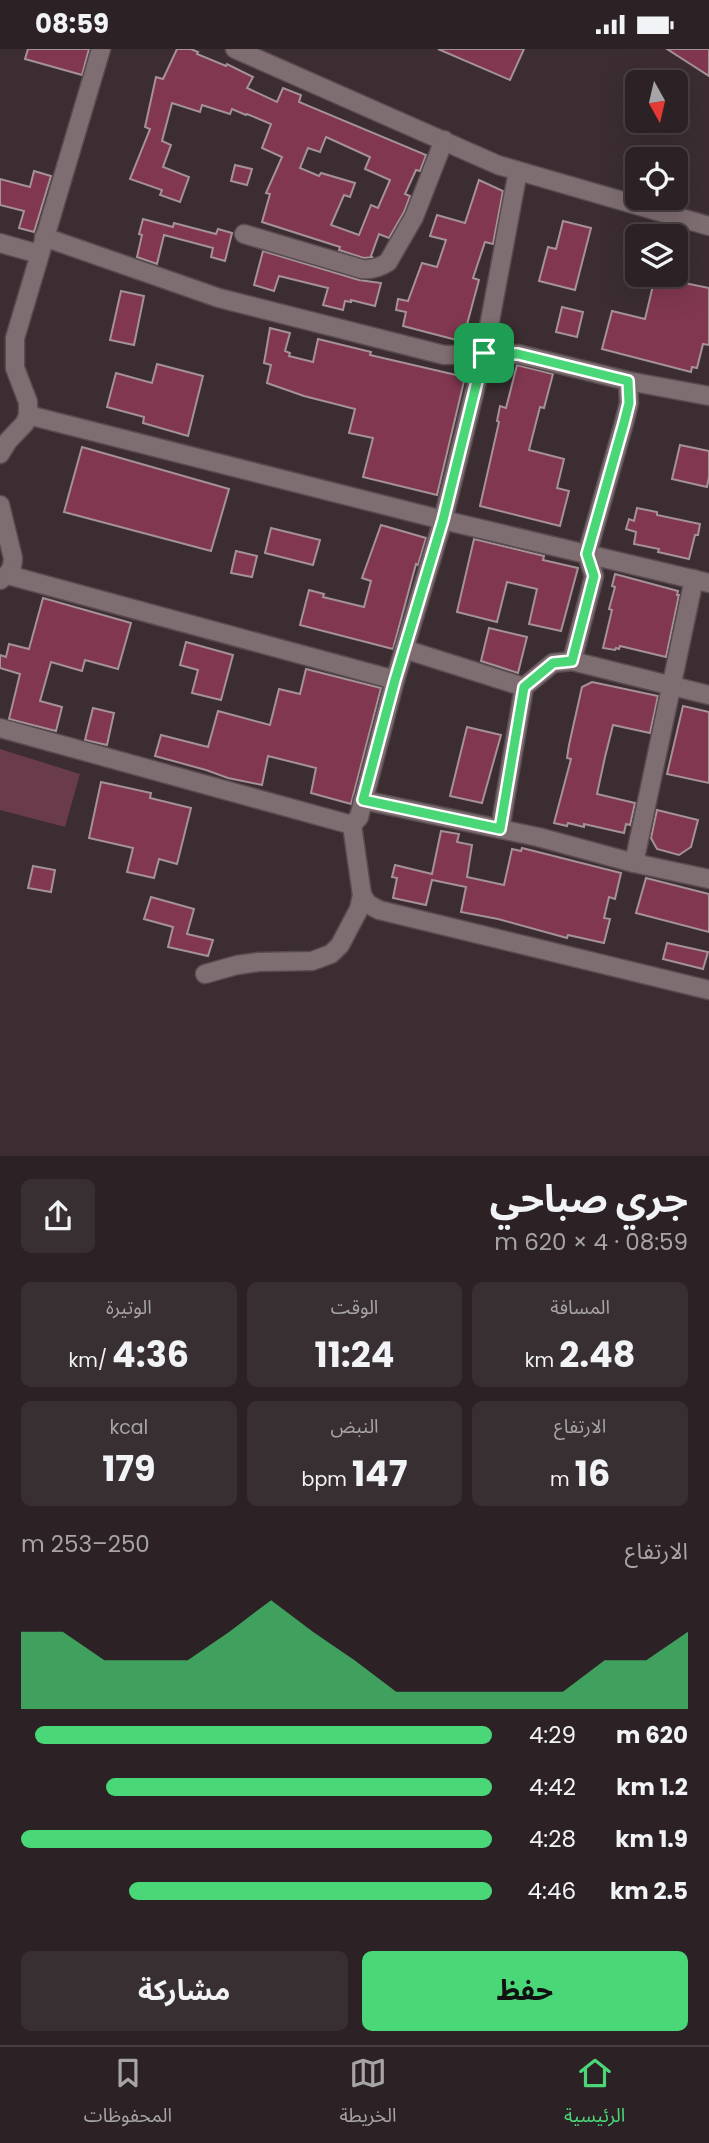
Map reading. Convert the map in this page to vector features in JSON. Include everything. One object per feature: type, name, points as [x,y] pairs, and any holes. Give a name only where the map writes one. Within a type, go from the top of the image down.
[{"type":"street","points":[[0,454],[8,440],[25,423],[28,415],[28,402],[15,368],[15,338],[101,49]]},
{"type":"street","points":[[235,49],[498,165],[709,226]]},
{"type":"street","points":[[244,234],[362,269],[382,267],[388,262],[414,217],[444,140]]},
{"type":"street","points":[[518,171],[484,353],[443,520],[395,680],[359,817],[352,825],[362,895],[368,904],[379,910],[709,990]]},
{"type":"street","points":[[0,243],[41,245],[219,298],[444,355],[518,354],[628,381],[709,396]]},
{"type":"street","points":[[572,661],[594,576],[587,554],[629,403],[628,381]]},
{"type":"street","points":[[28,415],[443,520],[701,581],[670,685],[634,863]]},
{"type":"street","points":[[0,505],[13,558],[13,566],[4,578],[395,680]]},
{"type":"street","points":[[404,649],[524,687]]},
{"type":"street","points":[[500,829],[524,687],[553,663],[572,661],[709,695]]},
{"type":"street","points":[[0,728],[352,825]]},
{"type":"street","points":[[363,800],[538,837],[634,863],[709,879]]},
{"type":"street","points":[[205,974],[258,962],[312,961],[331,954],[340,945],[353,921],[362,895]]},
{"type":"shaded area","points":[[0,749],[80,774],[65,827],[0,810]]},
{"type":"building","points":[[28,49],[89,49],[82,75],[25,59]]},
{"type":"building","points":[[177,49],[191,49],[253,77],[247,88],[277,102],[283,88],[301,95],[299,102],[426,155],[420,171],[416,170],[405,194],[410,196],[389,238],[379,234],[372,257],[364,258],[339,250],[340,247],[262,222],[270,194],[266,193],[282,157],[262,148],[271,124],[232,109],[230,114],[202,105],[200,112],[172,103],[162,141],[171,145],[163,167],[189,177],[180,202],[160,195],[162,190],[130,179],[150,129],[145,127],[156,77],[163,79]],"holes":[[[326,137],[370,157],[365,169],[390,180],[378,208],[371,205],[359,235],[331,225],[344,195],[350,197],[355,183],[321,173],[319,176],[300,168],[308,148],[320,152]]]},
{"type":"building","points":[[438,49],[524,49],[510,80]]},
{"type":"building","points":[[667,49],[709,49],[709,76],[684,60]]},
{"type":"building","points":[[235,165],[252,169],[247,185],[231,181]]},
{"type":"building","points":[[34,171],[51,176],[34,232],[19,228],[24,211],[0,205],[0,179],[30,187]]},
{"type":"building","points":[[479,180],[503,191],[493,244],[485,242],[473,278],[479,280],[466,328],[472,330],[468,343],[403,326],[406,312],[396,310],[398,299],[408,301],[422,263],[437,267],[446,240],[430,236],[437,215],[465,223]]},
{"type":"building","points":[[143,219],[173,227],[174,223],[216,234],[218,229],[232,233],[225,261],[211,257],[213,248],[164,235],[157,264],[137,257]]},
{"type":"building","points":[[563,221],[591,228],[575,290],[539,281],[548,247],[556,249]]},
{"type":"building","points":[[263,251],[359,280],[381,283],[375,306],[351,300],[345,301],[343,310],[323,305],[328,288],[279,276],[274,291],[254,285]]},
{"type":"building","points":[[688,284],[709,288],[709,345],[703,344],[697,368],[692,367],[691,372],[602,349],[612,311],[645,319],[653,287],[688,287]]},
{"type":"building","points":[[121,291],[144,296],[134,345],[110,340]]},
{"type":"building","points":[[562,307],[583,312],[577,337],[556,332]]},
{"type":"building","points":[[270,328],[290,333],[285,351],[290,353],[289,356],[313,362],[318,339],[371,352],[370,355],[465,377],[437,495],[363,477],[373,438],[349,433],[355,409],[267,383],[271,365],[264,363]]},
{"type":"building","points":[[157,364],[203,376],[188,436],[143,423],[144,417],[107,407],[116,373],[152,383]]},
{"type":"building","points":[[517,365],[553,374],[544,408],[540,407],[529,450],[564,459],[557,488],[569,491],[560,526],[480,506],[499,422],[500,406],[506,408]]},
{"type":"building","points":[[680,445],[709,451],[707,487],[672,479]]},
{"type":"building","points":[[82,447],[229,489],[211,551],[64,512]]},
{"type":"building","points":[[637,508],[700,524],[689,559],[634,544],[636,532],[626,529],[629,519],[634,521]]},
{"type":"building","points":[[381,525],[426,538],[418,565],[416,564],[393,649],[300,625],[309,590],[324,594],[323,597],[364,607],[371,581],[362,578]]},
{"type":"building","points":[[271,528],[320,540],[313,565],[265,553]]},
{"type":"building","points":[[474,539],[544,556],[543,560],[578,568],[561,631],[529,624],[537,589],[507,582],[497,622],[457,612]]},
{"type":"building","points":[[236,551],[257,556],[252,577],[231,573]]},
{"type":"building","points":[[615,574],[678,591],[666,657],[620,646],[615,650],[603,648],[612,610],[609,609],[615,587],[612,586]]},
{"type":"building","points":[[43,598],[131,623],[118,669],[85,660],[82,671],[51,662],[40,701],[62,707],[56,731],[9,719],[20,674],[0,668],[0,655],[6,657],[9,644],[29,649]]},
{"type":"building","points":[[489,628],[527,637],[518,673],[481,661]]},
{"type":"building","points":[[186,642],[233,655],[221,700],[192,693],[198,670],[180,665]]},
{"type":"building","points":[[306,669],[381,688],[351,804],[311,793],[316,768],[268,756],[262,785],[228,778],[155,756],[161,735],[208,747],[218,711],[270,725],[279,689],[300,694]]},
{"type":"building","points":[[592,682],[658,696],[650,733],[613,725],[605,757],[597,794],[635,803],[630,825],[626,824],[624,833],[584,824],[584,827],[554,823],[571,759],[567,758],[582,687]]},
{"type":"building","points":[[683,706],[709,712],[709,783],[667,774]]},
{"type":"building","points":[[93,708],[114,713],[107,745],[85,740]]},
{"type":"building","points":[[467,727],[501,735],[482,803],[450,796]]},
{"type":"building","points":[[101,782],[151,793],[150,798],[191,808],[177,864],[159,859],[154,878],[127,872],[133,848],[89,838]]},
{"type":"building","points":[[657,810],[698,820],[691,847],[679,855],[657,849],[651,838]]},
{"type":"building","points":[[441,831],[459,834],[457,842],[472,845],[467,877],[504,885],[512,849],[521,851],[522,848],[621,873],[615,899],[609,897],[604,918],[610,919],[604,943],[568,935],[567,938],[461,912],[466,887],[432,880],[426,905],[393,898],[397,878],[392,877],[395,865],[432,874]]},
{"type":"building","points":[[33,866],[55,870],[51,892],[28,888]]},
{"type":"building","points":[[646,878],[709,894],[709,932],[636,913]]},
{"type":"building","points":[[151,897],[194,909],[187,934],[213,940],[208,956],[168,947],[173,927],[144,919]]},
{"type":"building","points":[[667,943],[708,952],[703,969],[663,959]]},
{"type":"route","points":[[484,353],[518,354],[628,381],[629,403],[587,554],[594,576],[572,661],[553,663],[524,687],[500,829],[363,800],[395,680],[443,520],[484,353]]}]
